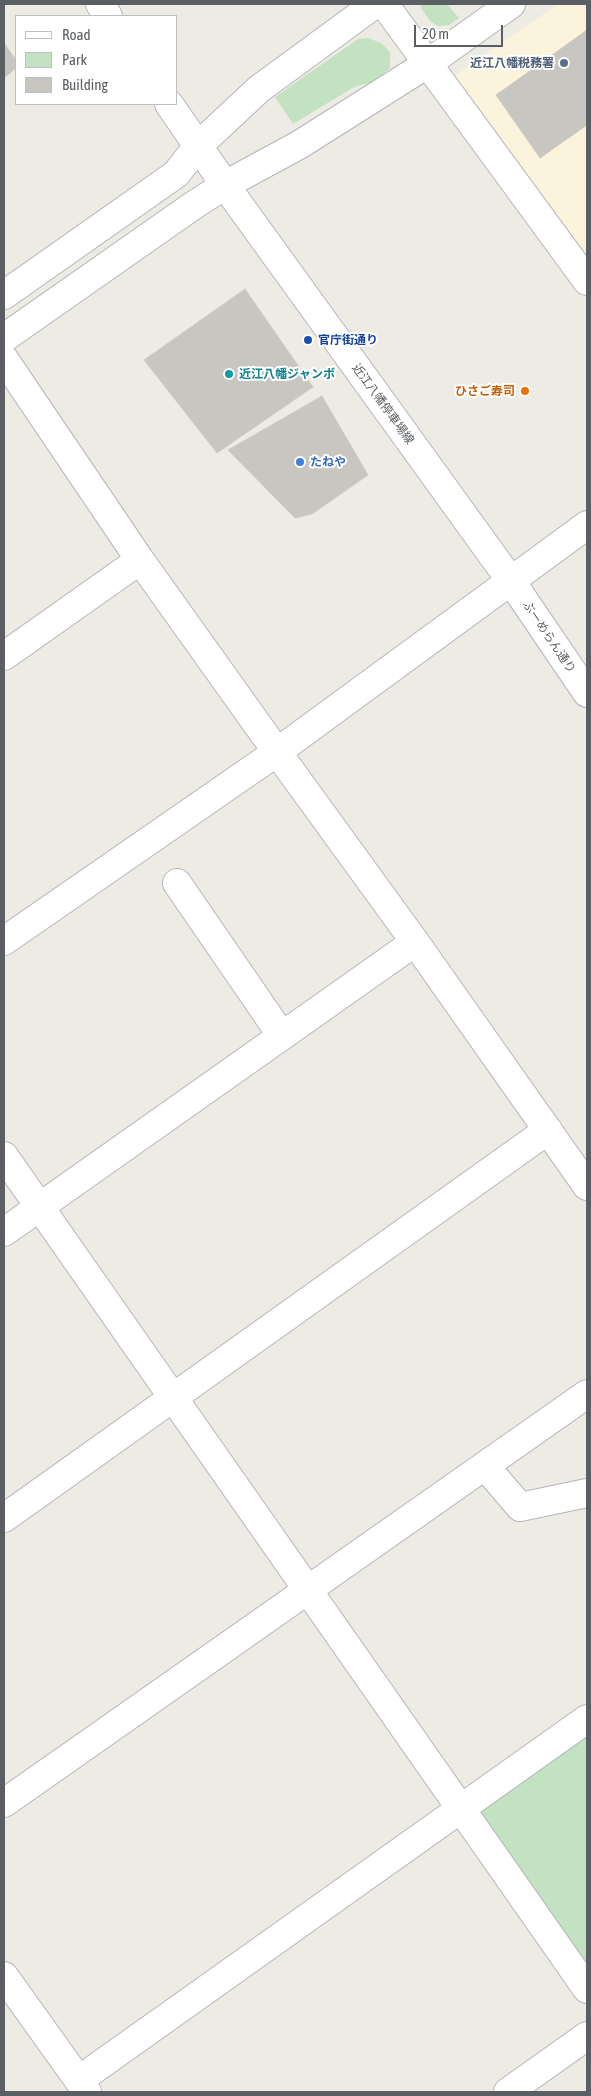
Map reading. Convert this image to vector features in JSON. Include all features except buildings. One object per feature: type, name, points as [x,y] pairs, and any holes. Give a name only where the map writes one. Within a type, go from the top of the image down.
[{"type":"street","points":[[100,4],[107,15]]},
{"type":"street","points":[[4,295],[176,174],[198,146],[259,89],[374,4]]},
{"type":"street","points":[[384,4],[587,281]]},
{"type":"street","points":[[4,338],[194,205],[299,145],[427,64],[511,4]]},
{"type":"street","name":"近江八幡停車場線","points":[[170,105],[225,186],[511,581]]},
{"type":"street","points":[[4,359],[140,560],[415,942],[587,1186]]},
{"type":"street","points":[[4,941],[277,752],[587,526]]},
{"type":"street","points":[[4,656],[140,560]]},
{"type":"street","name":"ぶーめらん通り","points":[[511,581],[587,693]]},
{"type":"street","points":[[177,883],[282,1036]]},
{"type":"street","points":[[4,1232],[415,942]]},
{"type":"street","points":[[4,1518],[548,1130]]},
{"type":"street","points":[[4,1156],[587,1989]]},
{"type":"street","points":[[4,1803],[587,1394]]},
{"type":"street","points":[[485,1466],[520,1507],[587,1493]]},
{"type":"street","points":[[4,1976],[83,2086],[587,1719]]},
{"type":"street","points":[[508,2092],[587,2036]]},
{"type":"shaded area","points":[[558,4],[587,4],[587,268],[447,81]]},
{"type":"green space","points":[[421,4],[447,4],[459,18],[449,25],[438,26],[430,21],[421,8]]},
{"type":"green space","points":[[368,38],[381,43],[390,52],[390,68],[373,82],[354,87],[293,124],[275,97],[358,39]]},
{"type":"green space","points":[[587,1732],[587,1967],[478,1810]]},
{"type":"place","name":"近江八幡税務署","points":[[564,63]]},
{"type":"place","name":"官庁街通り","points":[[308,340]]},
{"type":"place","name":"近江八幡ジャンボ","points":[[229,374]]},
{"type":"place","name":"ひさご寿司","points":[[525,391]]},
{"type":"place","name":"たねや","points":[[300,462]]}]
